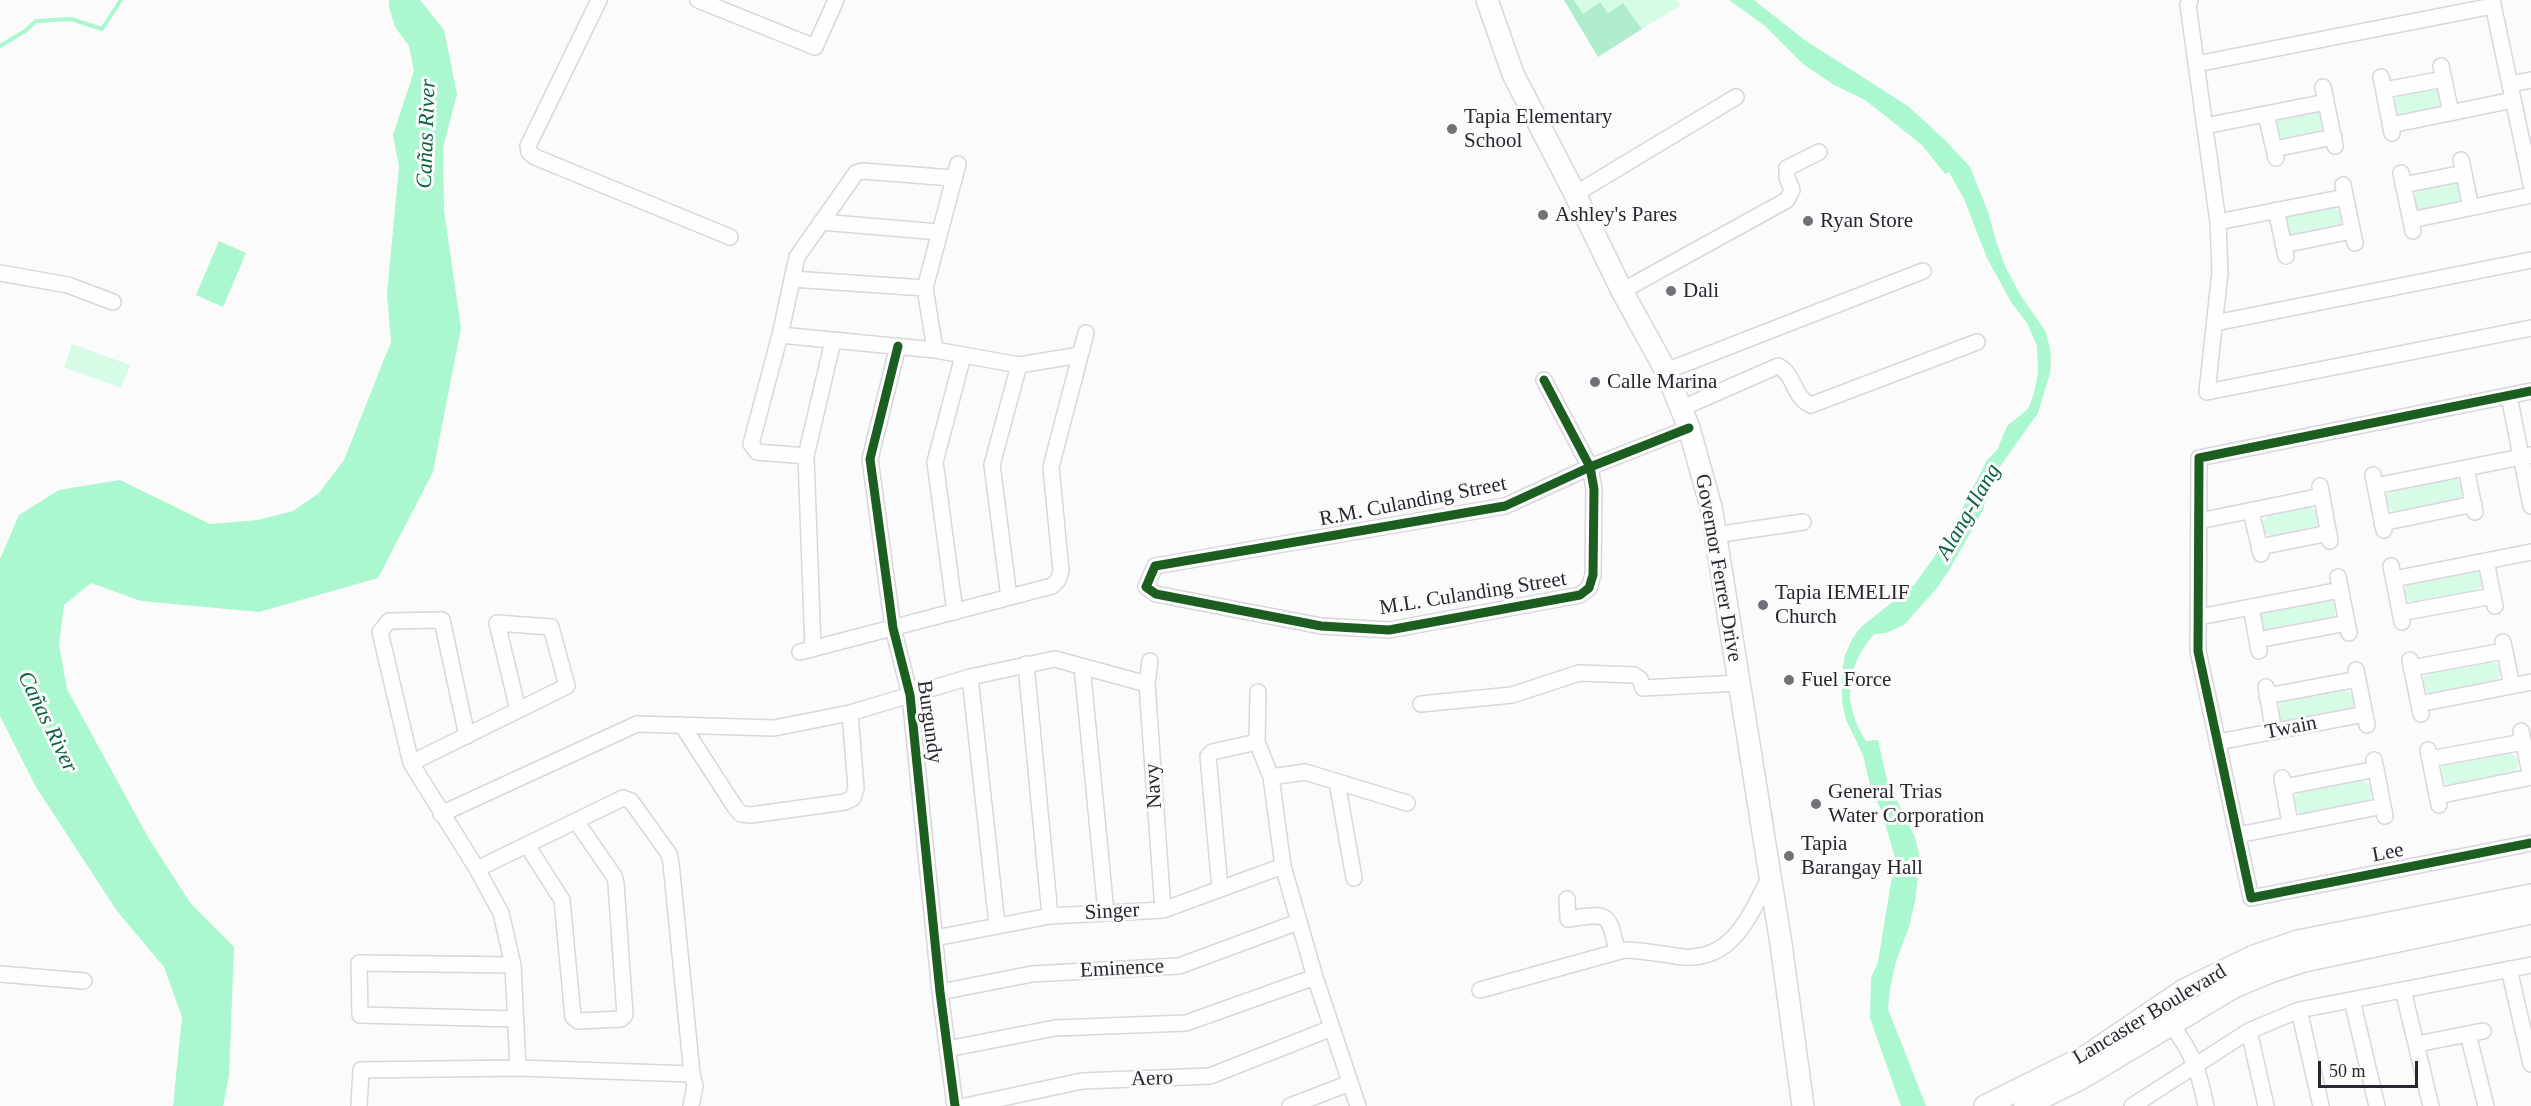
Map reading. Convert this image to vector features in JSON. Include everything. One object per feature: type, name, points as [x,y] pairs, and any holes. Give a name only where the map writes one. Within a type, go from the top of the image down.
[{"type":"main road","name":"Governor Ferrer Drive","points":[[1487,0],[1513,74],[1622,291],[1665,371],[1689,428],[1711,507],[1770,877],[1803,1106]]},
{"type":"main road","name":"Lancaster Boulevard","points":[[2035,1095],[2088,1055],[2184,990],[2254,956],[2298,941],[2531,894]]},
{"type":"main road","name":"Lancaster Boulevard","points":[[1985,1106],[2035,1095],[2082,1078],[2200,1005],[2234,987],[2278,969],[2304,961],[2531,913]]},
{"type":"street","points":[[599,0],[528,146],[529,152],[535,157],[730,237]]},
{"type":"street","points":[[698,0],[815,47],[836,0]]},
{"type":"street","points":[[2190,0],[2188,5],[2218,222],[2220,272],[2207,392],[2531,328]]},
{"type":"street","points":[[2196,64],[2493,3],[2530,179]]},
{"type":"street","points":[[2451,113],[2442,72],[2382,84],[2392,130],[2451,113],[2512,92],[2531,80]]},
{"type":"street","points":[[2205,126],[2266,114],[2325,95],[2335,142],[2275,154],[2266,114]]},
{"type":"street","points":[[1575,194],[1736,97]]},
{"type":"street","points":[[1622,291],[1787,200],[1792,190],[1785,172],[1787,168],[1819,152]]},
{"type":"street","points":[[2472,207],[2463,167],[2402,179],[2412,225],[2472,207],[2531,195]]},
{"type":"street","points":[[806,456],[757,452],[751,444],[780,335],[797,257],[856,173],[862,171],[956,171],[925,288],[935,350]]},
{"type":"street","points":[[2218,222],[2276,210],[2344,191],[2353,237],[2284,251],[2276,210]]},
{"type":"street","points":[[821,222],[939,232]]},
{"type":"street","points":[[2215,323],[2531,260]]},
{"type":"street","points":[[1665,371],[1923,272]]},
{"type":"street","points":[[0,273],[68,285],[113,302]]},
{"type":"street","points":[[792,279],[925,288]]},
{"type":"street","points":[[833,341],[806,456],[806,650],[1052,586],[1058,580],[1061,571],[1051,467],[1086,333]]},
{"type":"street","points":[[780,335],[935,350],[1019,365],[1080,355]]},
{"type":"street","points":[[1682,408],[1778,366],[1788,375],[1799,396],[1811,405],[1977,342]]},
{"type":"street","name":"Burgundy","points":[[898,346],[870,459],[893,628],[910,695],[946,1048],[955,1106]]},
{"type":"street","points":[[955,612],[936,462],[963,356]]},
{"type":"street","points":[[1009,597],[992,465],[1019,365]]},
{"type":"street","name":"M.L. Culanding Street","points":[[1146,587],[1148,591],[1156,594],[1321,626],[1389,630],[1580,595],[1589,588],[1593,575],[1594,489],[1590,467],[1544,380]]},
{"type":"street","points":[[2290,824],[2283,782],[2375,765],[2384,811],[2290,824],[2238,835],[2199,651],[2199,458],[2531,391]]},
{"type":"street","points":[[2509,396],[2526,456],[2531,506]]},
{"type":"street","name":"R.M. Culanding Street","points":[[1146,587],[1155,566],[1505,507],[1590,467],[1689,428]]},
{"type":"street","points":[[2466,468],[2475,508],[2383,526],[2374,480],[2466,468],[2526,456]]},
{"type":"street","points":[[2199,520],[2251,510],[2321,491],[2330,537],[2260,551],[2251,510]]},
{"type":"street","points":[[1715,535],[1803,522]]},
{"type":"street","points":[[2486,561],[2494,601],[2401,618],[2392,573],[2486,561],[2531,552]]},
{"type":"street","points":[[2199,617],[2251,607],[2339,583],[2348,628],[2258,645],[2251,607]]},
{"type":"street","points":[[467,736],[442,620],[389,621],[380,632],[411,763],[477,869],[501,913],[513,965],[518,1068]]},
{"type":"street","points":[[411,763],[567,686],[551,627],[497,623],[518,710]]},
{"type":"street","points":[[2512,686],[2504,646],[2410,664],[2420,709],[2531,682]]},
{"type":"street","points":[[441,814],[637,724],[774,728],[850,713],[970,677],[1055,659],[1148,684]]},
{"type":"street","name":"Navy","points":[[1150,662],[1148,684],[1163,910]]},
{"type":"street","points":[[1026,664],[1050,916]]},
{"type":"street","points":[[1082,666],[1106,912]]},
{"type":"street","points":[[1421,704],[1512,695],[1567,675],[1590,672],[1634,675],[1640,679],[1643,688],[1739,683]]},
{"type":"street","name":"Twain","points":[[2218,742],[2366,720],[2357,674],[2266,692],[2274,732]]},
{"type":"street","points":[[970,677],[997,925]]},
{"type":"street","points":[[1258,692],[1257,742],[1270,777],[1283,866],[1315,977],[1358,1106]]},
{"type":"street","points":[[682,725],[735,807],[741,814],[752,815],[845,802],[854,798],[856,788],[850,713]]},
{"type":"street","points":[[2522,736],[2531,777],[2438,801],[2429,754],[2522,736]]},
{"type":"street","points":[[1220,888],[1208,756],[1257,742]]},
{"type":"street","points":[[1270,777],[1305,772],[1407,803]]},
{"type":"street","points":[[1337,782],[1354,878]]},
{"type":"street","points":[[477,869],[623,798],[631,801],[669,854],[695,1086],[691,1106]]},
{"type":"street","points":[[527,845],[562,900],[573,1017],[578,1021],[621,1019],[625,1015],[616,883],[614,876],[576,821]]},
{"type":"street","name":"Lee","points":[[2238,835],[2251,898],[2531,843]]},
{"type":"street","name":"Singer","points":[[936,938],[1050,916],[1163,910],[1283,866]]},
{"type":"street","points":[[1480,990],[1617,952],[1640,950],[1687,957],[1700,956],[1724,948],[1741,931],[1770,877]]},
{"type":"street","points":[[1567,899],[1568,919],[1596,915],[1606,917],[1611,924],[1617,952]]},
{"type":"street","name":"Eminence","points":[[940,992],[1032,974],[1179,966],[1298,922]]},
{"type":"street","points":[[513,965],[359,963],[360,1015],[516,1019]]},
{"type":"street","points":[[2132,1106],[2147,1102],[2197,1065],[2249,1031],[2299,1010],[2531,965]]},
{"type":"street","points":[[2509,969],[2526,1023],[2531,1064]]},
{"type":"street","points":[[0,974],[84,981]]},
{"type":"street","points":[[946,1048],[1055,1028],[1186,1023],[1315,977]]},
{"type":"street","points":[[2403,990],[2431,1106]]},
{"type":"street","points":[[2352,1000],[2377,1106]]},
{"type":"street","points":[[2299,1010],[2321,1106]]},
{"type":"street","points":[[2171,1025],[2184,1040],[2197,1065],[2206,1106]]},
{"type":"street","name":"Aero","points":[[965,1106],[995,1102],[1082,1081],[1210,1076],[1332,1028]]},
{"type":"street","points":[[2249,1031],[2266,1106]]},
{"type":"street","points":[[2417,1044],[2476,1032],[2486,1106]]},
{"type":"street","points":[[359,1106],[362,1070],[518,1068],[692,1074]]},
{"type":"street","points":[[1290,1106],[1350,1083]]},
{"type":"shaded area","points":[[1564,0],[1574,0],[1583,14],[1600,2],[1608,13],[1623,3],[1642,29],[1598,57]]},
{"type":"shaded area","points":[[1574,0],[1675,0],[1681,5],[1642,29],[1623,3],[1608,13],[1600,2],[1583,15]]},
{"type":"shaded area","points":[[2434,88],[2440,92],[2442,103],[2438,109],[2401,116],[2395,111],[2393,102],[2397,95]]},
{"type":"shaded area","points":[[2315,111],[2322,115],[2324,126],[2319,133],[2287,140],[2276,134],[2274,126],[2278,118]]},
{"type":"shaded area","points":[[2454,182],[2461,187],[2463,198],[2458,204],[2421,211],[2415,206],[2413,198],[2420,188]]},
{"type":"shaded area","points":[[2333,206],[2342,214],[2342,222],[2337,228],[2293,236],[2287,230],[2285,224],[2288,215]]},
{"type":"shaded area","points":[[72,344],[130,365],[121,388],[64,367]]},
{"type":"shaded area","points":[[2455,478],[2461,482],[2464,490],[2459,500],[2397,513],[2387,507],[2386,495],[2392,489]]},
{"type":"shaded area","points":[[2306,506],[2314,509],[2318,514],[2319,518],[2314,529],[2273,537],[2263,532],[2261,524],[2269,514]]},
{"type":"shaded area","points":[[2473,569],[2480,574],[2482,581],[2474,593],[2416,604],[2409,601],[2404,594],[2407,583]]},
{"type":"shaded area","points":[[2332,599],[2337,609],[2332,619],[2267,631],[2260,622],[2263,610]]},
{"type":"shaded area","points":[[2492,661],[2498,665],[2501,672],[2496,682],[2430,695],[2422,686],[2424,677],[2430,672]]},
{"type":"shaded area","points":[[2346,689],[2355,697],[2355,704],[2350,711],[2285,723],[2278,718],[2277,710],[2284,700]]},
{"type":"shaded area","points":[[2509,752],[2518,759],[2518,767],[2514,774],[2452,787],[2446,785],[2441,778],[2441,768],[2447,763]]},
{"type":"shaded area","points":[[2359,780],[2370,785],[2372,795],[2368,802],[2306,815],[2299,813],[2294,805],[2295,797],[2301,791]]},
{"type":"water","name":"Cañas River","points":[[389,0],[420,0],[444,30],[457,94],[443,148],[444,211],[461,328],[433,472],[378,578],[259,612],[141,601],[91,583],[64,605],[59,644],[67,689],[149,839],[191,904],[234,947],[229,1076],[223,1106],[173,1106],[182,1017],[164,967],[117,911],[36,787],[0,716],[0,559],[19,515],[59,490],[120,480],[210,524],[258,520],[293,511],[319,493],[344,460],[391,342],[387,294],[399,166],[393,135],[414,71],[409,46],[395,27]]},
{"type":"water","name":"Alang-Ilang","points":[[1729,0],[1754,0],[1806,41],[1908,106],[1970,167],[1988,212],[2006,268],[2021,296],[2046,332],[2051,354],[2050,373],[2038,413],[1998,469],[1981,514],[1951,567],[1937,588],[1904,625],[1886,633],[1874,634],[1864,647],[1852,673],[1850,699],[1858,727],[1866,741],[1878,740],[1887,780],[1915,837],[1920,859],[1915,901],[1909,927],[1896,961],[1888,1009],[1926,1106],[1901,1106],[1870,1018],[1871,978],[1878,962],[1895,858],[1882,812],[1871,789],[1863,755],[1846,720],[1842,702],[1842,673],[1845,655],[1852,639],[1861,627],[1914,585],[1947,539],[1987,460],[1997,450],[2007,426],[2028,409],[2038,372],[2037,346],[2027,323],[2011,302],[1987,258],[1964,199],[1949,172],[1945,174],[1922,145],[1865,100],[1834,85],[1803,64],[1765,26]]},
{"type":"water","points":[[219,241],[246,253],[223,307],[196,295]]},
{"type":"waterway","points":[[0,46],[25,31],[36,21],[71,19],[102,29],[121,0]]},
{"type":"cycle path","points":[[898,346],[870,459],[893,628],[910,695],[940,992],[955,1106]]},
{"type":"cycle path","points":[[1544,380],[1590,467],[1594,489],[1593,575],[1589,588],[1580,595],[1389,630],[1321,626],[1156,594],[1146,587],[1155,566],[1505,506],[1590,467],[1689,428]]},
{"type":"cycle path","points":[[2531,391],[2199,458],[2198,651],[2251,898],[2531,843]]},
{"type":"place","name":"Tapia Elementary School","points":[[1452,129]]},
{"type":"place","name":"Ashley's Pares","points":[[1543,215]]},
{"type":"place","name":"Ryan Store","points":[[1808,221]]},
{"type":"place","name":"Dali","points":[[1671,291]]},
{"type":"place","name":"Calle Marina","points":[[1595,382]]},
{"type":"place","name":"Tapia IEMELIF Church","points":[[1763,605]]},
{"type":"place","name":"Fuel Force","points":[[1789,680]]},
{"type":"place","name":"General Trias Water Corporation","points":[[1816,804]]},
{"type":"place","name":"Tapia Barangay Hall","points":[[1789,856]]}]
